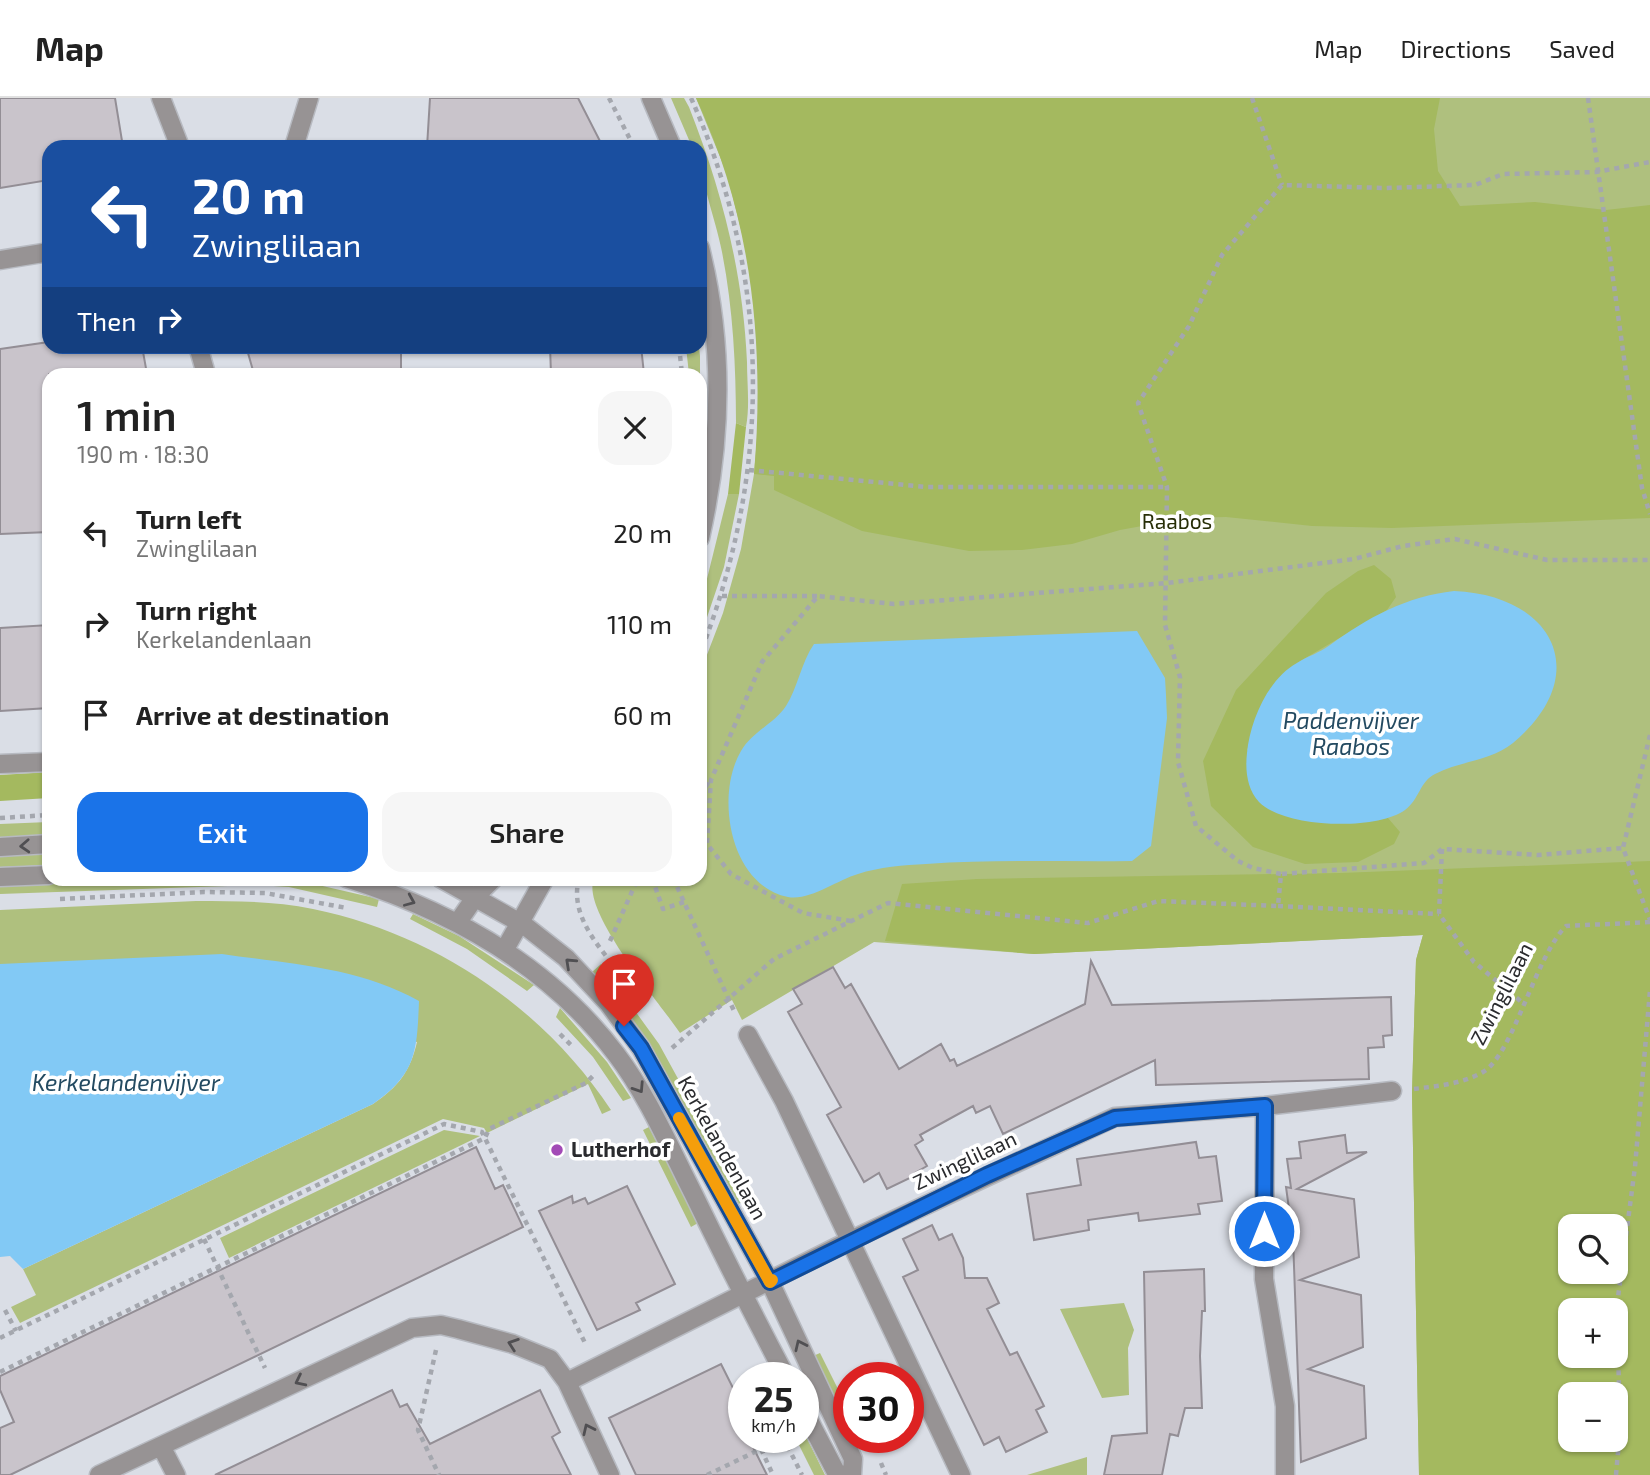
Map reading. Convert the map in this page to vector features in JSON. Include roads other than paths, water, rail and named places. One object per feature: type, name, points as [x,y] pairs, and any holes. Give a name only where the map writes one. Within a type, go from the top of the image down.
[{"type":"street","points":[[161,98],[177,140]]},
{"type":"street","points":[[296,140],[309,98]]},
{"type":"street","points":[[650,98],[669,140]]},
{"type":"street","points":[[0,260],[42,253]]},
{"type":"street","points":[[707,284],[718,376],[712,471],[707,498]]},
{"type":"street","points":[[0,764],[42,762]]},
{"type":"street","points":[[0,847],[42,844]]},
{"type":"street","points":[[0,877],[42,874]]},
{"type":"street","name":"Kerkelandenlaan","points":[[370,886],[458,922],[505,949],[559,993],[616,1053],[649,1104],[778,1362]]},
{"type":"street","name":"Kerkelandenlaan","points":[[456,886],[519,922],[580,971],[641,1048],[768,1283],[853,1459],[852,1475]]},
{"type":"street","points":[[458,922],[486,886]]},
{"type":"street","points":[[505,949],[540,886]]},
{"type":"street","points":[[748,1035],[784,1101],[961,1475]]},
{"type":"street","name":"Zwinglilaan","points":[[768,1283],[851,1240],[1115,1118],[1265,1106],[1392,1091]]},
{"type":"street","points":[[1265,1106],[1264,1279],[1284,1406],[1285,1475]]},
{"type":"street","points":[[566,1382],[768,1283]]},
{"type":"street","points":[[99,1475],[162,1448],[412,1328],[441,1325],[513,1344],[550,1359],[566,1382],[610,1475]]},
{"type":"street","points":[[819,1440],[836,1472],[842,1475]]},
{"type":"street","points":[[162,1448],[176,1475]]},
{"type":"water","name":"Paddenvijver Raabos","points":[[1454,591],[1488,596],[1517,607],[1538,623],[1551,643],[1556,666],[1552,691],[1538,717],[1513,743],[1495,754],[1430,777],[1410,806],[1391,817],[1353,824],[1330,824],[1288,817],[1271,811],[1259,802],[1248,779],[1246,759],[1256,715],[1277,679],[1297,663],[1388,610],[1420,598]]},
{"type":"water","points":[[1137,631],[1165,678],[1167,718],[1151,846],[1132,861],[977,862],[900,866],[858,874],[805,896],[788,897],[768,889],[752,875],[740,857],[729,813],[733,769],[746,744],[786,706],[814,644]]},
{"type":"water","name":"Kerkelandenvijver","points":[[222,954],[323,968],[372,981],[419,1001],[415,1048],[406,1072],[373,1104],[23,1269],[10,1256],[0,1257],[0,964]]},
{"type":"place","name":"Lutherhof","points":[[557,1150]]},
{"type":"park label","name":"Raabos","points":[[1177,522]]}]
